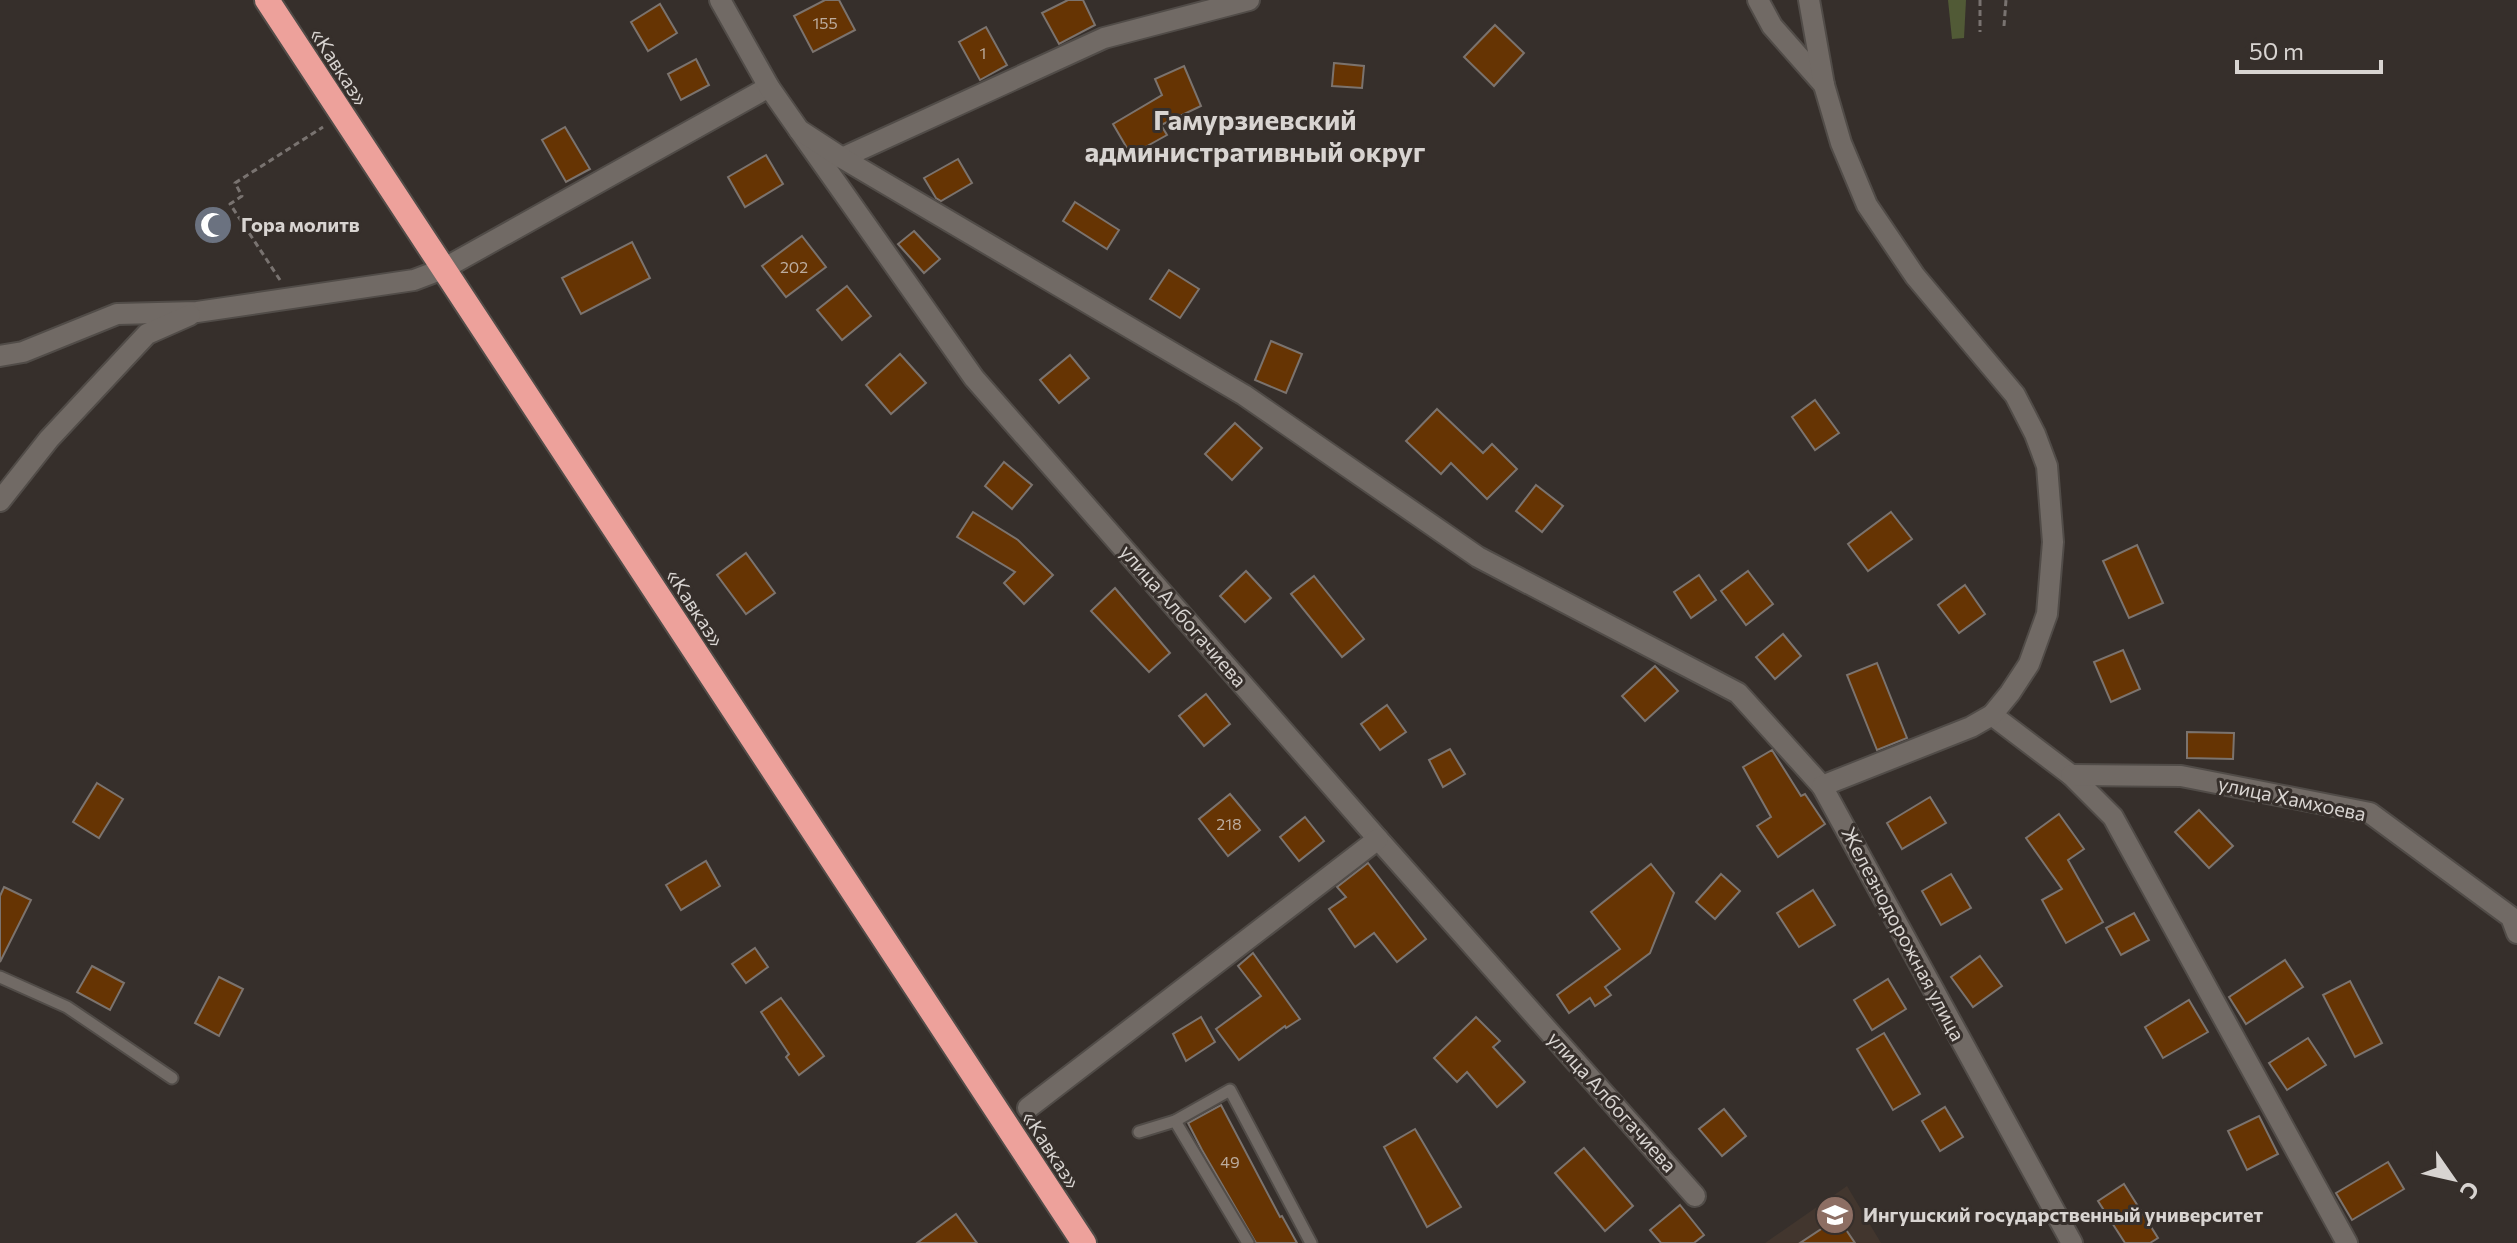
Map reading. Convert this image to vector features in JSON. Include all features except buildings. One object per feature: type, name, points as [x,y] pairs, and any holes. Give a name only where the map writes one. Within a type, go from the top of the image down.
[{"type":"highway","name":"«Кавказ»","points":[[267,0],[1084,1243]]},
{"type":"street","name":"улица Албогачиева","points":[[720,0],[769,87],[974,378],[1695,1196]]},
{"type":"street","points":[[842,158],[1104,38],[1249,0]]},
{"type":"street","points":[[1758,0],[1772,26],[1824,85]]},
{"type":"street","points":[[1809,0],[1824,85],[1841,143],[1867,205],[1915,276],[2015,395],[2047,466],[2053,542],[2047,614],[2029,664],[1992,715],[1971,727],[1822,786]]},
{"type":"street","points":[[0,356],[23,352],[117,314],[197,312],[414,280],[443,269],[769,87]]},
{"type":"street","name":"Железнодорожная улица","points":[[799,130],[1244,395],[1478,557],[1738,693],[1822,786],[2072,1243]]},
{"type":"street","points":[[0,501],[49,439],[147,334],[197,312]]},
{"type":"street","points":[[1992,715],[2071,775],[2113,817],[2347,1243]]},
{"type":"street","name":"улица Хамхоева","points":[[2071,775],[2181,776],[2370,813],[2511,917],[2517,933]]},
{"type":"street","points":[[1028,1108],[1378,839]]},
{"type":"lane","points":[[0,977],[67,1007],[172,1078]]},
{"type":"lane","points":[[1139,1132],[1175,1121],[1230,1090],[1311,1243]]},
{"type":"lane","points":[[1175,1121],[1248,1243]]},
{"type":"path","points":[[1980,0],[1980,32]]},
{"type":"path","points":[[2004,26],[2006,0]]},
{"type":"path","points":[[292,300],[230,204],[242,196],[235,183],[341,116]]},
{"type":"shaded area","name":"Ингушский государственный университет","points":[[1847,1186],[1881,1243],[1765,1243]]},
{"type":"green space","points":[[1948,0],[1966,0],[1964,38],[1952,39]]},
{"type":"place","name":"Гора молитв","points":[[213,225]]},
{"type":"place","name":"Ингушский государственный университет","points":[[1835,1215]]},
{"type":"district","name":"Гамурзиевский административный округ","points":[[1255,136]]}]
